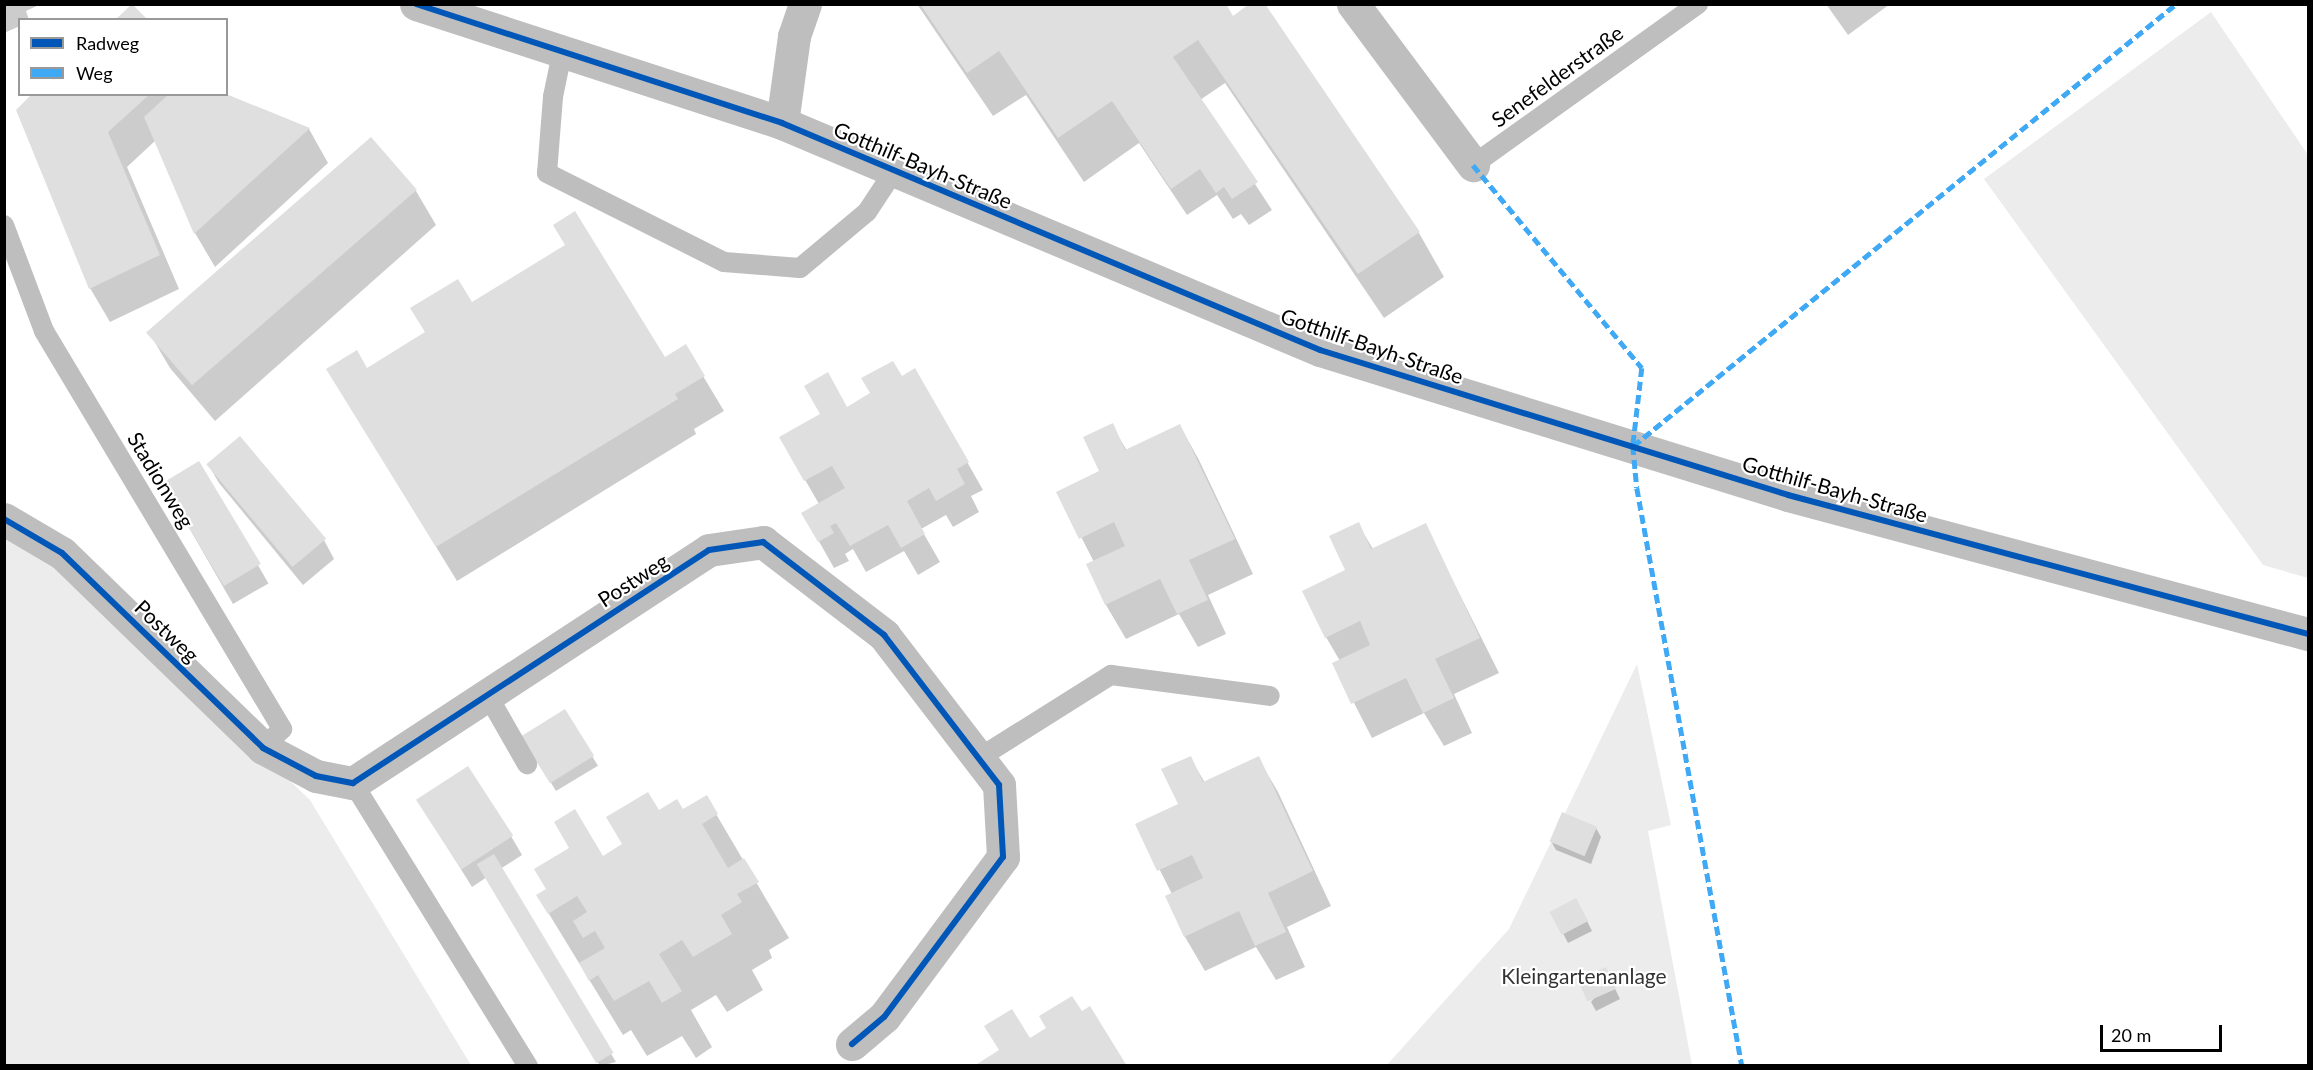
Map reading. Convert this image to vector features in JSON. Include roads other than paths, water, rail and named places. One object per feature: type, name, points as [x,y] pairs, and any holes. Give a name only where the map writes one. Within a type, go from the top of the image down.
[{"type":"street","name":"Gotthilf-Bayh-Straße","points":[[416,4],[782,123],[1320,350],[1788,495],[2308,634]]},
{"type":"street","points":[[782,123],[794,36],[805,4]]},
{"type":"street","points":[[1353,4],[1473,165]]},
{"type":"street","name":"Postweg","points":[[4,519],[62,553],[264,748],[316,777],[353,783],[709,550],[763,542],[885,635],[999,785],[1003,857],[884,1017],[852,1044]]},
{"type":"lane","name":"Senefelderstraße","points":[[1473,165],[1698,4]]},
{"type":"lane","points":[[562,53],[553,97],[547,173],[724,262],[800,268],[867,212],[894,171]]},
{"type":"lane","name":"Stadionweg","points":[[4,225],[44,331],[282,729],[264,748]]},
{"type":"lane","points":[[979,758],[1111,675],[1270,696]]},
{"type":"lane","points":[[487,694],[527,764]]},
{"type":"lane","points":[[353,783],[528,1065]]},
{"type":"park label","name":"Kleingartenanlage","points":[[1584,976]]}]
